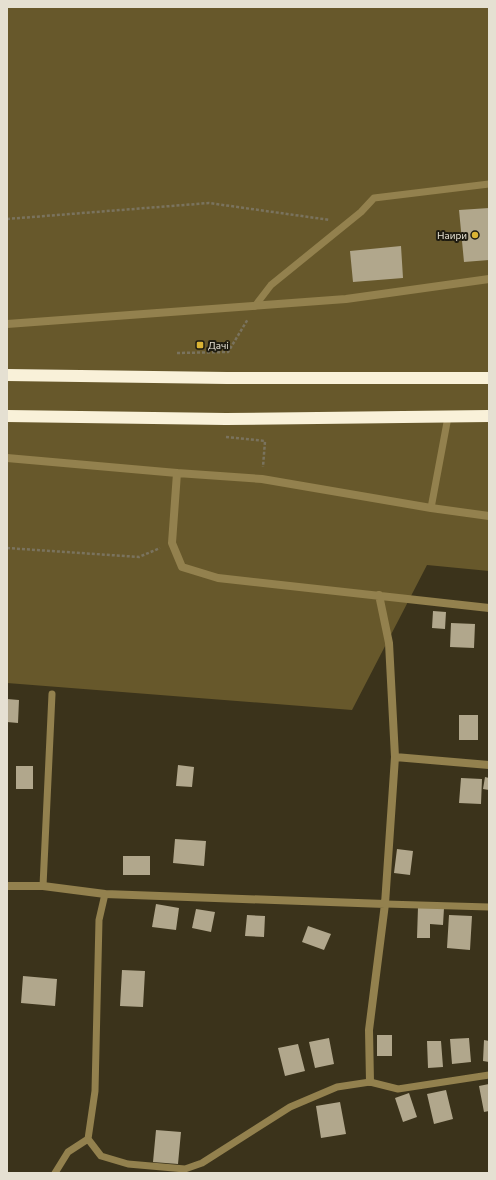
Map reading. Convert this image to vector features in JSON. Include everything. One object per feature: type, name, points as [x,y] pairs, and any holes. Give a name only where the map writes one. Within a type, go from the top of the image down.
[{"type":"highway","points":[[7,375],[235,378],[489,378]]},
{"type":"highway","points":[[7,416],[226,419],[489,416]]},
{"type":"street","points":[[7,324],[346,299],[489,279]]},
{"type":"street","points":[[7,458],[262,479],[431,508],[489,516]]},
{"type":"street","points":[[177,473],[172,543],[182,567],[218,578],[489,608]]},
{"type":"street","points":[[370,1082],[369,1030],[385,904],[395,757],[389,643],[378,596]]},
{"type":"street","points":[[395,757],[489,765]]},
{"type":"street","points":[[7,886],[43,886],[105,894],[385,904]]},
{"type":"lane","points":[[255,306],[271,285],[361,212],[374,198],[489,184]]},
{"type":"lane","points":[[431,508],[448,417]]},
{"type":"lane","points":[[43,886],[52,694]]},
{"type":"lane","points":[[105,894],[99,920],[95,1091],[88,1139],[101,1156],[128,1164],[185,1169],[202,1163],[290,1107],[337,1087],[370,1082],[398,1089],[489,1075]]},
{"type":"lane","points":[[385,904],[489,907]]},
{"type":"lane","points":[[55,1173],[68,1152],[88,1139]]},
{"type":"path","points":[[7,219],[209,203],[348,222]]},
{"type":"path","points":[[177,353],[228,352],[255,306]]},
{"type":"path","points":[[226,437],[265,441],[262,479]]},
{"type":"path","points":[[7,548],[139,557],[172,543]]},
{"type":"shaded area","points":[[7,7],[489,7],[489,571],[427,565],[352,710],[7,683]]},
{"type":"building","name":"Наири","points":[[489,208],[489,260],[464,262],[459,210]]},
{"type":"building","points":[[401,246],[403,278],[353,282],[350,251]]},
{"type":"building","points":[[433,611],[446,612],[445,629],[432,628]]},
{"type":"building","points":[[451,623],[475,624],[474,648],[450,647]]},
{"type":"building","points":[[7,699],[19,700],[18,723],[7,722]]},
{"type":"building","points":[[459,715],[478,715],[478,740],[459,740]]},
{"type":"building","points":[[178,765],[194,767],[192,787],[176,786]]},
{"type":"building","points":[[16,766],[33,766],[33,789],[16,789]]},
{"type":"building","points":[[485,777],[489,778],[489,790],[483,789]]},
{"type":"building","points":[[461,778],[482,779],[481,804],[459,803]]},
{"type":"building","points":[[175,839],[206,841],[204,866],[173,863]]},
{"type":"building","points":[[397,849],[413,851],[410,875],[394,873]]},
{"type":"building","points":[[123,856],[150,856],[150,875],[123,875]]},
{"type":"building","points":[[156,904],[179,908],[176,930],[152,927]]},
{"type":"building","points":[[418,907],[444,908],[443,925],[430,924],[430,938],[417,938]]},
{"type":"building","points":[[196,909],[215,912],[211,932],[192,928]]},
{"type":"building","points":[[247,915],[265,916],[264,937],[245,936]]},
{"type":"building","points":[[449,915],[472,916],[470,950],[447,948]]},
{"type":"building","points":[[308,926],[331,934],[324,950],[302,942]]},
{"type":"building","points":[[122,970],[145,971],[143,1007],[120,1006]]},
{"type":"building","points":[[23,976],[57,979],[55,1006],[21,1003]]},
{"type":"building","points":[[377,1035],[392,1035],[392,1056],[377,1056]]},
{"type":"building","points":[[329,1038],[334,1064],[315,1068],[309,1042]]},
{"type":"building","points":[[469,1038],[471,1062],[452,1064],[450,1039]]},
{"type":"building","points":[[484,1040],[489,1041],[489,1062],[483,1061]]},
{"type":"building","points":[[427,1041],[441,1041],[443,1067],[428,1068]]},
{"type":"building","points":[[298,1044],[305,1071],[285,1076],[278,1048]]},
{"type":"building","points":[[489,1084],[489,1111],[484,1112],[479,1086]]},
{"type":"building","points":[[446,1090],[453,1119],[434,1124],[427,1094]]},
{"type":"building","points":[[409,1093],[417,1117],[403,1122],[395,1098]]},
{"type":"building","points":[[340,1102],[346,1134],[321,1138],[316,1106]]},
{"type":"building","points":[[156,1130],[181,1132],[178,1164],[153,1162]]},
{"type":"place","name":"Наири","points":[[475,235]]},
{"type":"place","name":"Дачі","points":[[200,345]]}]
